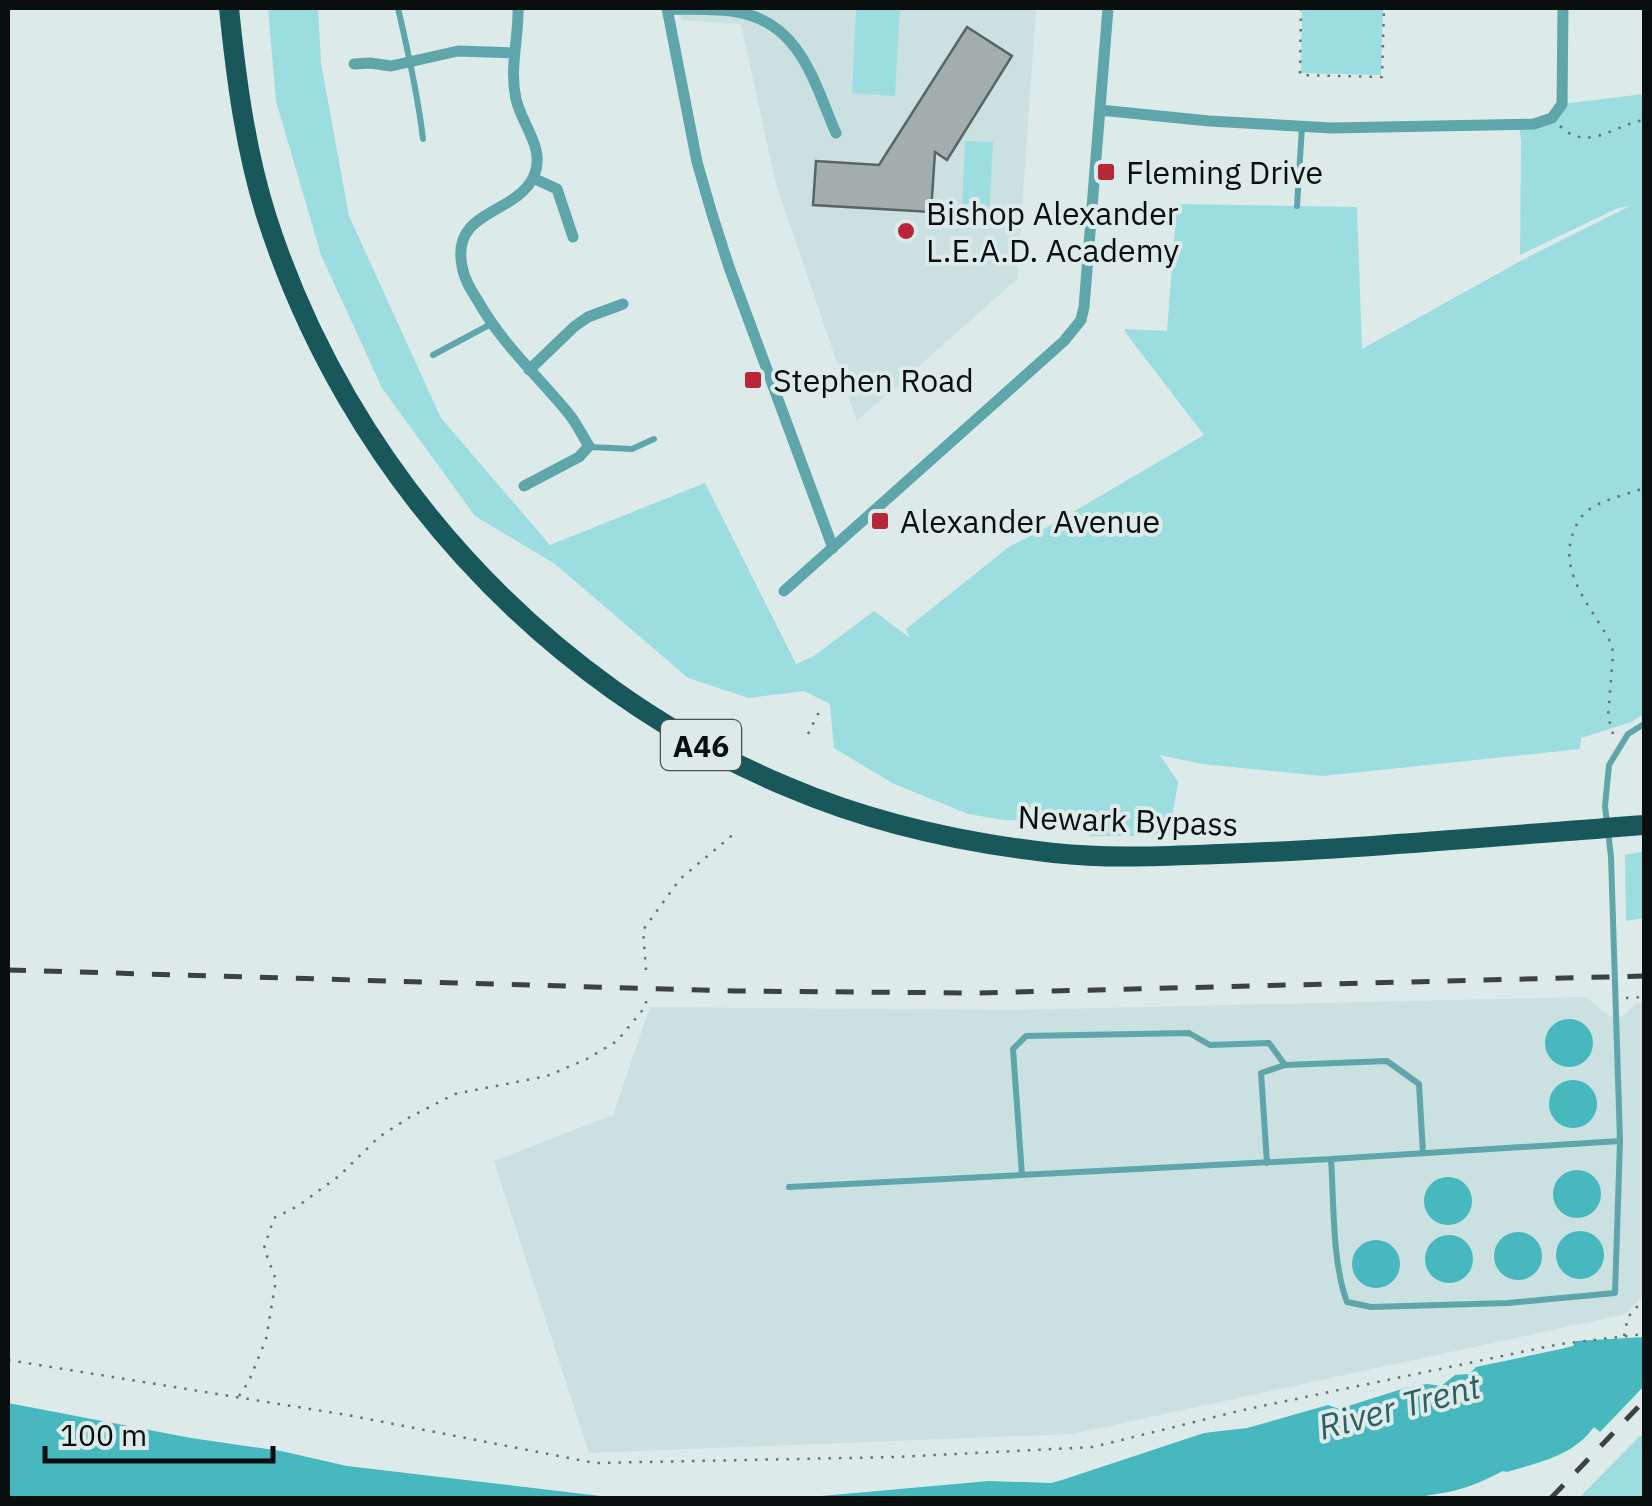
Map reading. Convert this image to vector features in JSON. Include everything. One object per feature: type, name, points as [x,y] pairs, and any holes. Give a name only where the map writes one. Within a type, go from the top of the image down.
[{"type":"highway","name":"Newark Bypass","points":[[228,8],[248,146],[266,215],[327,362],[366,431],[440,532],[491,587],[584,669],[658,720],[723,757],[830,804],[975,842],[1058,854],[1138,857],[1267,852],[1644,825]]},
{"type":"street","points":[[518,8],[514,87],[538,159],[533,178],[523,192],[474,223],[464,236],[462,270],[491,324],[570,415],[589,446],[580,457],[524,486]]},
{"type":"street","points":[[833,548],[712,214],[697,162],[667,8],[737,12],[768,24],[783,35],[808,64],[836,133]]},
{"type":"street","points":[[784,591],[1064,341],[1081,320],[1108,8]]},
{"type":"street","points":[[1100,110],[1332,128],[1534,124],[1552,118],[1562,104],[1563,8]]},
{"type":"street","points":[[354,64],[391,66],[458,51],[514,53]]},
{"type":"street","points":[[533,178],[557,190],[573,237]]},
{"type":"street","points":[[529,370],[575,326],[623,304]]},
{"type":"lane","points":[[398,8],[423,140]]},
{"type":"lane","points":[[1298,206],[1302,126]]},
{"type":"lane","points":[[433,355],[491,324]]},
{"type":"lane","points":[[589,446],[632,449],[654,439]]},
{"type":"lane","points":[[1331,1159],[1338,1264],[1347,1302],[1371,1307],[1508,1303],[1615,1293],[1620,1141],[1611,857],[1605,806],[1609,765],[1628,734],[1644,724]]},
{"type":"lane","points":[[1022,1175],[1013,1049],[1026,1036],[1189,1033],[1210,1045],[1269,1044],[1285,1065]]},
{"type":"lane","points":[[1267,1162],[1262,1073],[1285,1065],[1387,1061],[1419,1084],[1422,1153]]},
{"type":"lane","points":[[789,1187],[1620,1141]]},
{"type":"path","points":[[1301,8],[1300,76],[1382,78],[1384,8]]},
{"type":"path","points":[[1552,118],[1574,137],[1586,138],[1644,120]]},
{"type":"path","points":[[1618,750],[1608,716],[1612,644],[1575,582],[1568,554],[1570,539],[1582,516],[1605,502],[1644,488]]},
{"type":"path","points":[[808,734],[820,710]]},
{"type":"path","points":[[646,970],[643,930],[680,879],[735,832]]},
{"type":"path","points":[[238,1397],[266,1339],[276,1280],[264,1248],[274,1218],[339,1176],[379,1137],[454,1094],[548,1076],[587,1059],[617,1041],[646,1006],[646,996]]},
{"type":"path","points":[[1637,998],[1644,997]]},
{"type":"path","points":[[1624,1338],[1628,1317],[1644,1299]]},
{"type":"path","points":[[8,1360],[353,1416],[595,1464],[896,1457],[1093,1447],[1243,1410],[1560,1344],[1644,1334]]},
{"type":"shaded area","points":[[268,8],[318,8],[321,63],[349,216],[441,418],[550,545],[705,483],[796,664],[814,656],[874,611],[910,638],[906,629],[1010,546],[1204,435],[1125,332],[1167,331],[1177,204],[1357,207],[1362,349],[1528,257],[1630,206],[1618,208],[1520,255],[1519,124],[1534,124],[1562,104],[1644,94],[1644,714],[1581,738],[1580,749],[1323,776],[1202,764],[1160,755],[1178,782],[1169,836],[1090,836],[1058,822],[968,814],[892,783],[834,748],[830,704],[804,691],[749,698],[688,678],[555,564],[475,516],[382,388],[321,255],[276,101]]},
{"type":"shaded area","name":"Bishop Alexander L.E.A.D. Academy","points":[[680,8],[1036,8],[1017,279],[857,421],[776,184],[741,24],[681,20]]},
{"type":"shaded area","points":[[856,8],[900,8],[895,96],[852,93]]},
{"type":"shaded area","points":[[1302,8],[1383,8],[1381,75],[1301,73]]},
{"type":"shaded area","points":[[965,141],[993,142],[989,212],[962,210]]},
{"type":"shaded area","points":[[1644,851],[1644,918],[1626,921],[1625,855]]},
{"type":"shaded area","points":[[1586,997],[1609,1016],[1623,1016],[1637,1003],[1644,1002],[1644,1294],[1626,1314],[1072,1434],[589,1453],[494,1161],[613,1115],[650,1007],[1013,1010]]},
{"type":"shaded area","points":[[1644,1435],[1644,1498],[1579,1498],[1640,1436]]},
{"type":"water","points":[[1569,1019],[1586,1026],[1593,1043],[1586,1060],[1569,1067],[1552,1060],[1545,1043],[1552,1026]]},
{"type":"water","points":[[1573,1080],[1590,1087],[1597,1104],[1590,1121],[1573,1128],[1556,1121],[1549,1104],[1556,1087]]},
{"type":"water","points":[[1577,1170],[1594,1177],[1601,1194],[1594,1211],[1577,1218],[1560,1211],[1553,1194],[1560,1177]]},
{"type":"water","points":[[1448,1177],[1465,1184],[1472,1201],[1465,1218],[1448,1225],[1431,1218],[1424,1201],[1431,1184]]},
{"type":"water","points":[[1580,1231],[1597,1238],[1604,1255],[1597,1272],[1580,1279],[1563,1272],[1556,1255],[1563,1238]]},
{"type":"water","points":[[1518,1232],[1535,1239],[1542,1256],[1535,1273],[1518,1280],[1501,1273],[1494,1256],[1501,1239]]},
{"type":"water","points":[[1449,1235],[1466,1242],[1473,1259],[1466,1276],[1449,1283],[1432,1276],[1425,1259],[1432,1242]]},
{"type":"water","points":[[1376,1240],[1393,1247],[1400,1264],[1393,1281],[1376,1288],[1359,1281],[1352,1264],[1359,1247]]},
{"type":"water","name":"River Trent","points":[[1644,1337],[1644,1386],[1600,1432],[1594,1427],[1576,1445],[1543,1461],[1503,1471],[1460,1489],[1418,1498],[799,1498],[989,1481],[1051,1483],[1204,1433],[1247,1428],[1328,1405],[1339,1409],[1405,1388],[1441,1386],[1476,1367],[1573,1346],[1576,1341]]},
{"type":"water","points":[[8,1403],[347,1466],[617,1498],[8,1498]]},
{"type":"building","points":[[967,27],[1012,56],[947,160],[935,152],[931,212],[813,205],[816,161],[879,165]]},
{"type":"railway","points":[[8,970],[735,991],[975,993],[1644,976]]},
{"type":"railway","points":[[1551,1498],[1644,1401]]},
{"type":"place","name":"Fleming Drive","points":[[1106,172]]},
{"type":"place","name":"Bishop Alexander L.E.A.D. Academy","points":[[906,231]]},
{"type":"place","name":"Stephen Road","points":[[753,380]]},
{"type":"place","name":"Alexander Avenue","points":[[880,521]]}]
